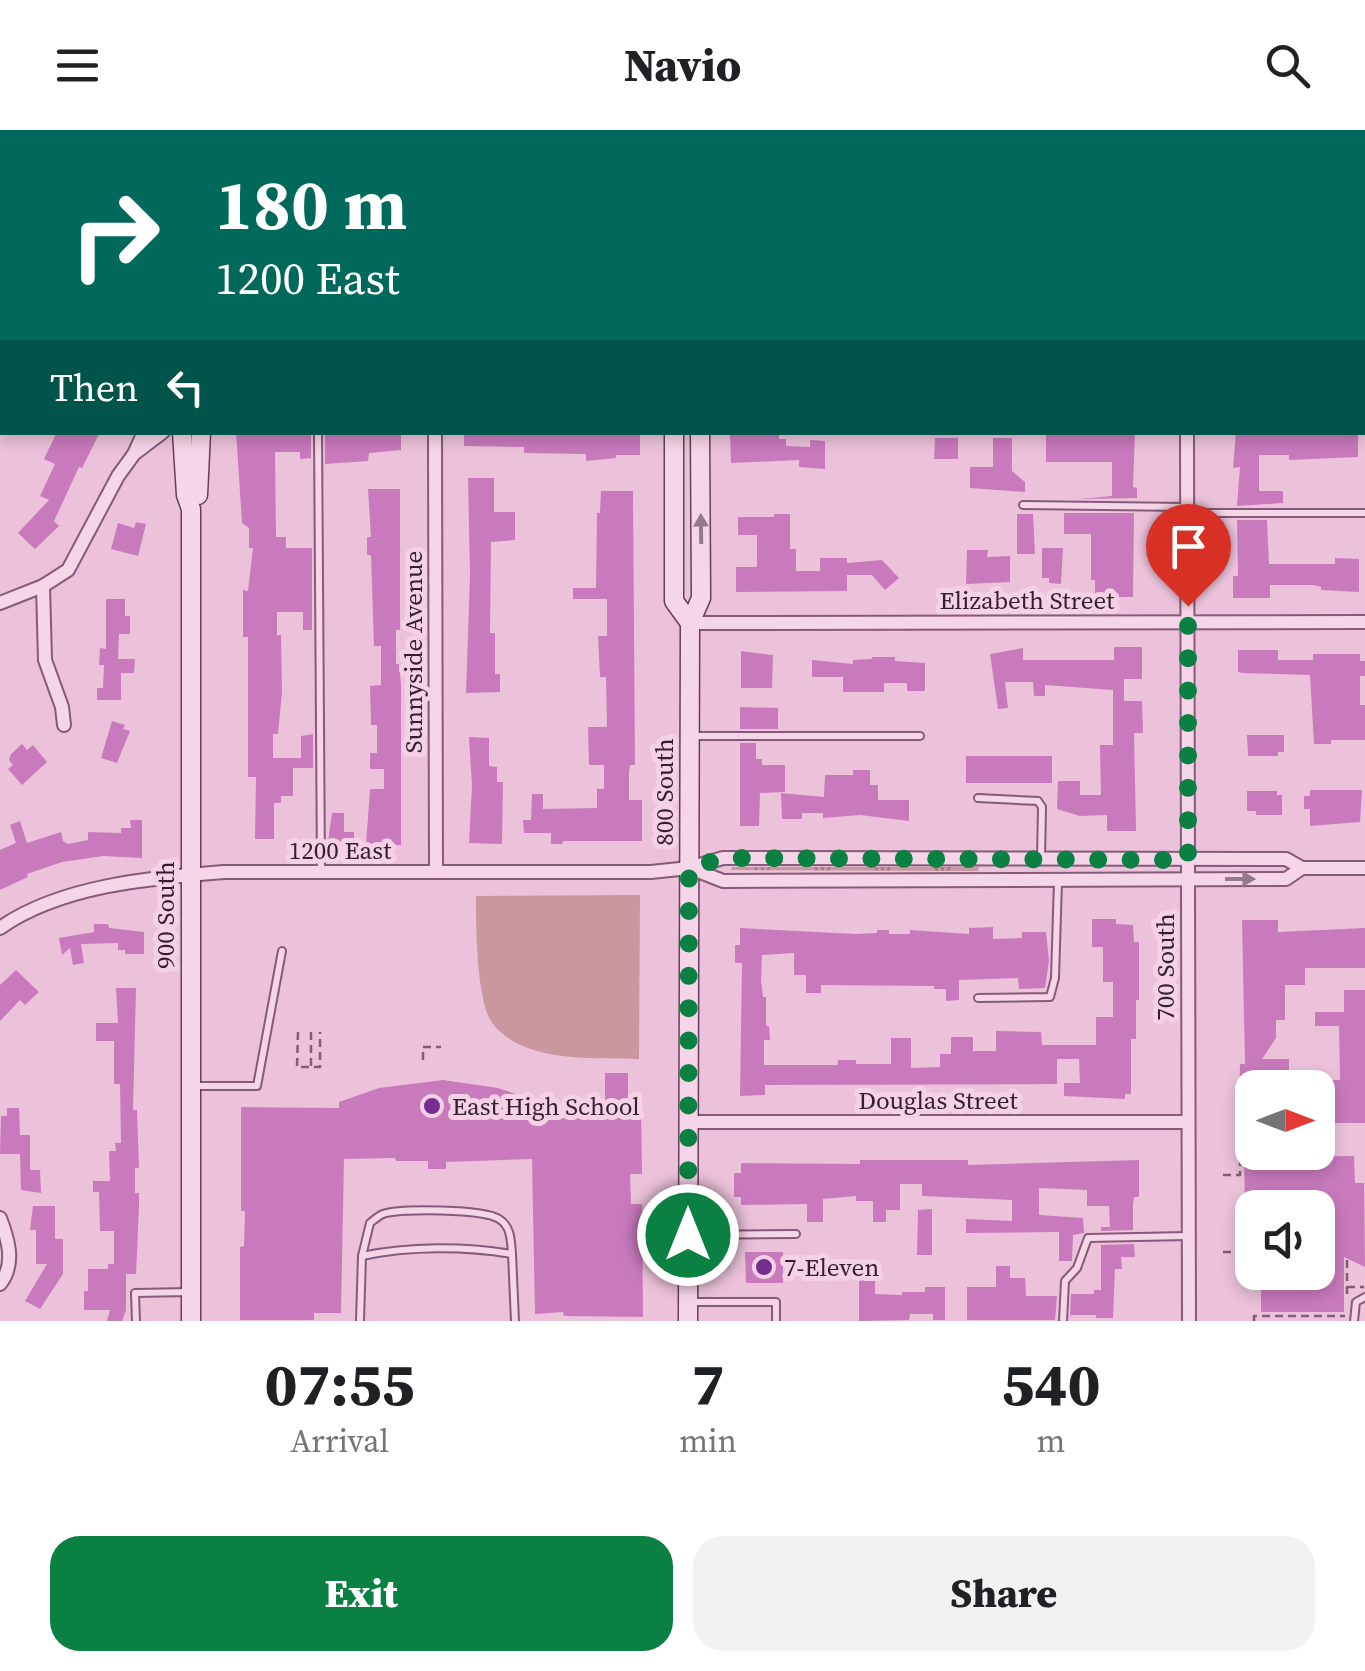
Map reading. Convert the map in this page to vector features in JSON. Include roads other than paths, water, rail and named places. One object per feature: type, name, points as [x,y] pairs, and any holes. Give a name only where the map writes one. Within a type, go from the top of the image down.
[{"type":"main road","name":"900 South","points":[[182,435],[186,495],[192,509],[191,1321]]},
{"type":"main road","name":"900 South","points":[[192,509],[198,496],[201,435]]},
{"type":"main road","name":"800 South","points":[[674,435],[674,601],[690,623]]},
{"type":"main road","name":"800 South","points":[[688,1312],[690,623],[701,598],[700,435]]},
{"type":"street","points":[[0,603],[43,586],[73,564],[143,435]]},
{"type":"street","points":[[134,454],[158,435]]},
{"type":"street","name":"Sunnyside Avenue","points":[[435,435],[436,872]]},
{"type":"street","name":"700 South","points":[[1187,435],[1188,1321]]},
{"type":"street","points":[[43,586],[44,647],[64,725]]},
{"type":"street","name":"Elizabeth Street","points":[[690,623],[1365,622]]},
{"type":"street","name":"1200 East","points":[[0,928],[43,903],[154,878],[190,875],[652,872],[689,868],[724,858],[1286,858],[1302,868],[1365,868]]},
{"type":"street","name":"1200 East","points":[[689,868],[723,880],[991,881],[1286,879],[1302,868]]},
{"type":"street","name":"Douglas Street","points":[[689,1122],[1188,1122]]},
{"type":"street","points":[[0,1218],[10,1259],[8,1273],[0,1284]]},
{"type":"lane","points":[[318,435],[321,872]]},
{"type":"lane","points":[[1023,506],[1365,513]]},
{"type":"lane","points":[[690,736],[920,736]]},
{"type":"lane","points":[[978,798],[1038,801],[1042,807],[1041,860]]},
{"type":"lane","points":[[990,860],[991,881]]},
{"type":"lane","points":[[978,998],[1050,998],[1055,978],[1058,881]]},
{"type":"lane","points":[[190,1086],[256,1086],[282,951]]},
{"type":"lane","points":[[360,1321],[362,1256],[370,1222],[384,1214],[406,1212],[481,1212],[501,1219],[509,1230],[516,1321]]},
{"type":"lane","points":[[688,1235],[796,1234]]},
{"type":"lane","points":[[1063,1321],[1065,1281],[1077,1268],[1088,1238],[1188,1236]]},
{"type":"lane","points":[[362,1256],[389,1250],[492,1250],[512,1254]]},
{"type":"lane","points":[[136,1321],[135,1293],[191,1292]]},
{"type":"lane","points":[[1350,1318],[1356,1302],[1365,1297]]},
{"type":"lane","points":[[688,1312],[776,1302],[776,1321]]},
{"type":"place","name":"East High School","points":[[432,1106]]},
{"type":"place","name":"7-Eleven","points":[[764,1267]]}]
